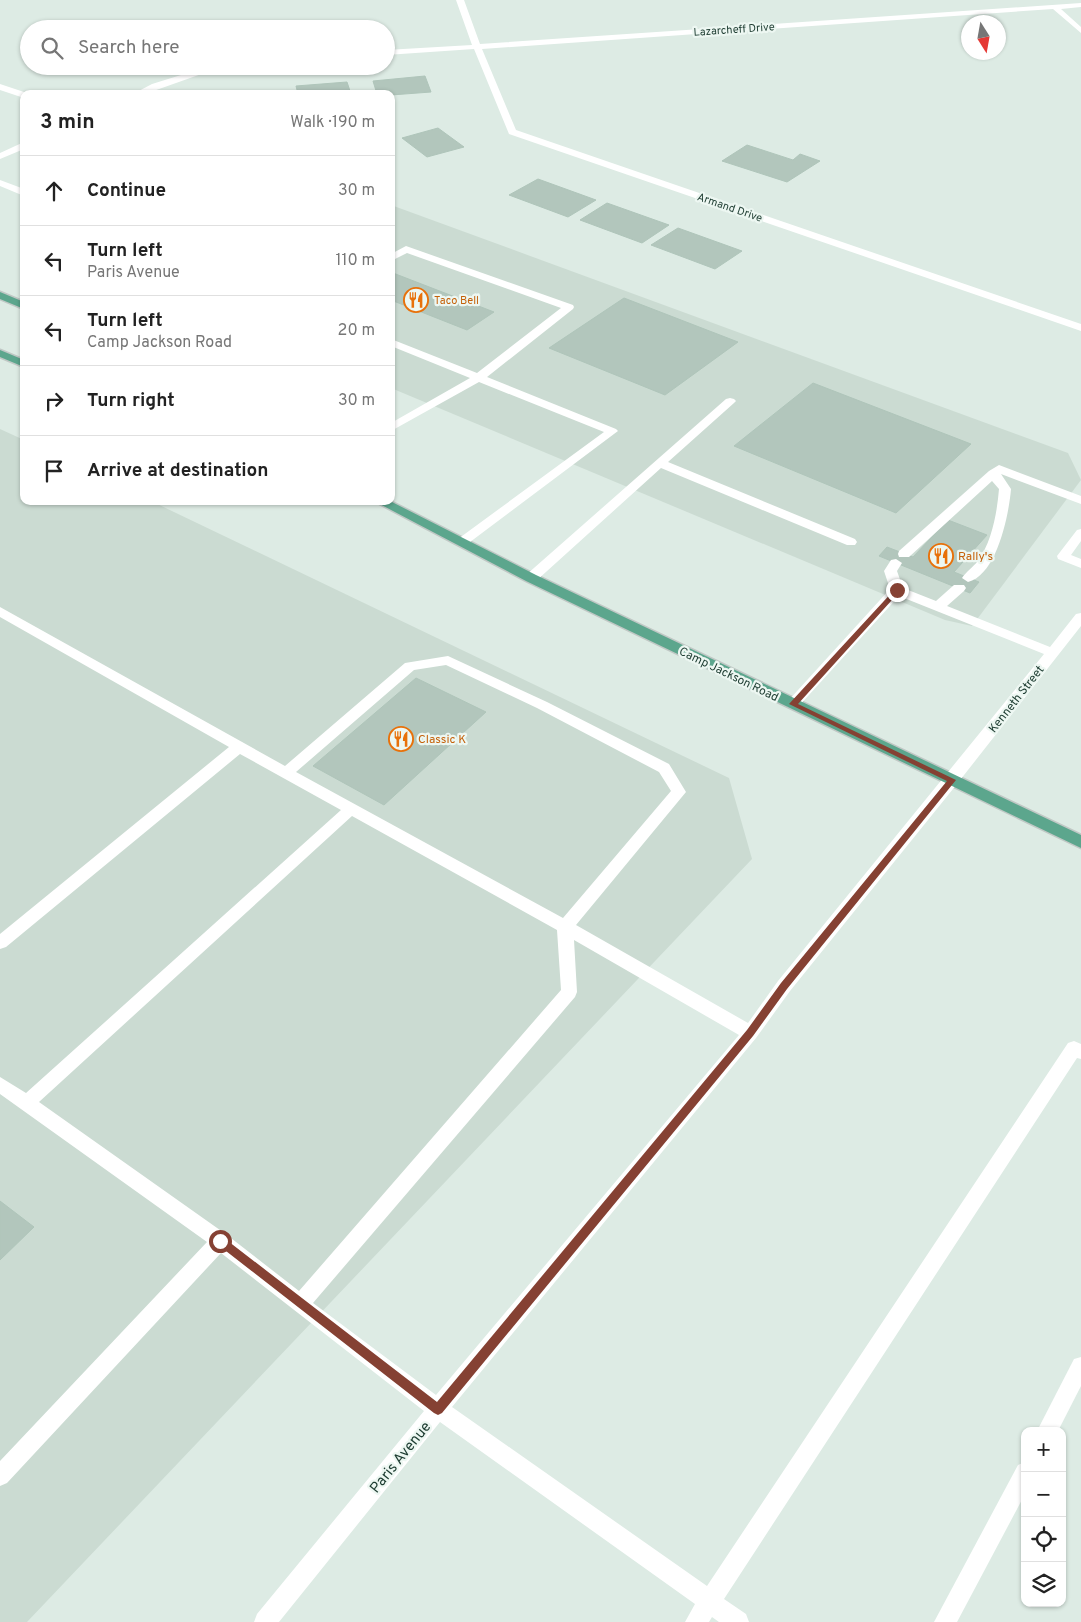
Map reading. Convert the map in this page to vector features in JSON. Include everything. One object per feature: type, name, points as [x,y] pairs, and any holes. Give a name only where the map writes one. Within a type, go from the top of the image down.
[{"type":"main road","points":[[0,296],[20,304]]},
{"type":"main road","points":[[0,353],[20,362]]},
{"type":"main road","name":"Camp Jackson Road","points":[[388,505],[531,578],[1081,842]]},
{"type":"street","name":"Armand Drive","points":[[460,0],[512,132],[1081,328]]},
{"type":"street","name":"Lazarcheff Drive","points":[[395,53],[1081,5]]},
{"type":"street","points":[[1056,8],[1081,31]]},
{"type":"street","points":[[146,90],[191,75]]},
{"type":"street","points":[[0,87],[20,94]]},
{"type":"street","points":[[0,156],[20,147]]},
{"type":"street","points":[[0,183],[20,191]]},
{"type":"street","points":[[395,255],[406,248],[569,307],[479,377],[395,426]]},
{"type":"street","points":[[395,344],[612,431],[462,542]]},
{"type":"street","points":[[531,578],[730,401]]},
{"type":"street","points":[[659,463],[851,542]]},
{"type":"street","points":[[1053,653],[897,590],[890,572],[900,558],[999,469],[1081,500]]},
{"type":"street","points":[[968,578],[984,561],[994,542],[1005,500],[1005,489],[993,474]]},
{"type":"street","points":[[1081,533],[1063,556],[1081,564]]},
{"type":"street","points":[[939,606],[959,588]]},
{"type":"street","points":[[793,704],[897,590]]},
{"type":"street","points":[[0,610],[351,810],[564,927],[750,1033]]},
{"type":"street","name":"Kenneth Street","points":[[952,780],[1081,616]]},
{"type":"street","points":[[286,773],[410,666],[448,660],[542,705],[664,768],[679,792],[564,927],[569,992],[300,1304]]},
{"type":"street","points":[[0,943],[239,746]]},
{"type":"street","name":"Paris Avenue","points":[[265,1622],[750,1033],[784,986],[952,780]]},
{"type":"street","points":[[26,1104],[351,810]]},
{"type":"street","points":[[696,1622],[1077,1050]]},
{"type":"street","points":[[0,1084],[220,1241],[438,1410],[738,1622]]},
{"type":"street","points":[[0,1476],[220,1241]]},
{"type":"street","points":[[1049,1427],[1081,1366]]},
{"type":"street","points":[[945,1622],[1021,1480]]},
{"type":"shaded area","points":[[395,206],[1068,453],[1081,480],[972,626],[945,620],[395,390]]},
{"type":"shaded area","points":[[0,429],[20,438],[20,505],[159,505],[729,778],[752,859],[27,1622],[0,1622]]},
{"type":"building","points":[[425,76],[431,92],[395,95],[395,90],[376,90],[373,81]]},
{"type":"building","points":[[347,82],[350,90],[297,90],[296,86]]},
{"type":"building","points":[[438,128],[464,147],[427,157],[402,138]]},
{"type":"building","points":[[747,145],[793,160],[800,154],[820,161],[787,182],[722,161]]},
{"type":"building","points":[[538,179],[596,200],[568,217],[509,195]]},
{"type":"building","points":[[607,203],[669,225],[642,243],[580,220]]},
{"type":"building","points":[[678,228],[742,251],[715,269],[651,245]]},
{"type":"building","points":[[395,274],[494,312],[467,330],[395,302]]},
{"type":"building","points":[[624,298],[738,342],[665,395],[549,348]]},
{"type":"building","points":[[813,383],[971,444],[896,513],[734,446]]},
{"type":"building","name":"Rally's","points":[[948,520],[987,535],[954,572],[979,582],[970,593],[879,556],[887,547],[913,557]]},
{"type":"building","name":"Classic K","points":[[416,678],[486,712],[384,805],[313,766]]},
{"type":"building","points":[[0,1201],[34,1227],[0,1260]]},
{"type":"place","name":"Taco Bell","points":[[416,300]]},
{"type":"place","name":"Rally's","points":[[941,556]]},
{"type":"place","name":"Classic K","points":[[401,739]]},
{"type":"route","points":[[220,1241],[438,1410],[750,1033],[784,986],[952,780],[793,704],[897,590]]}]
